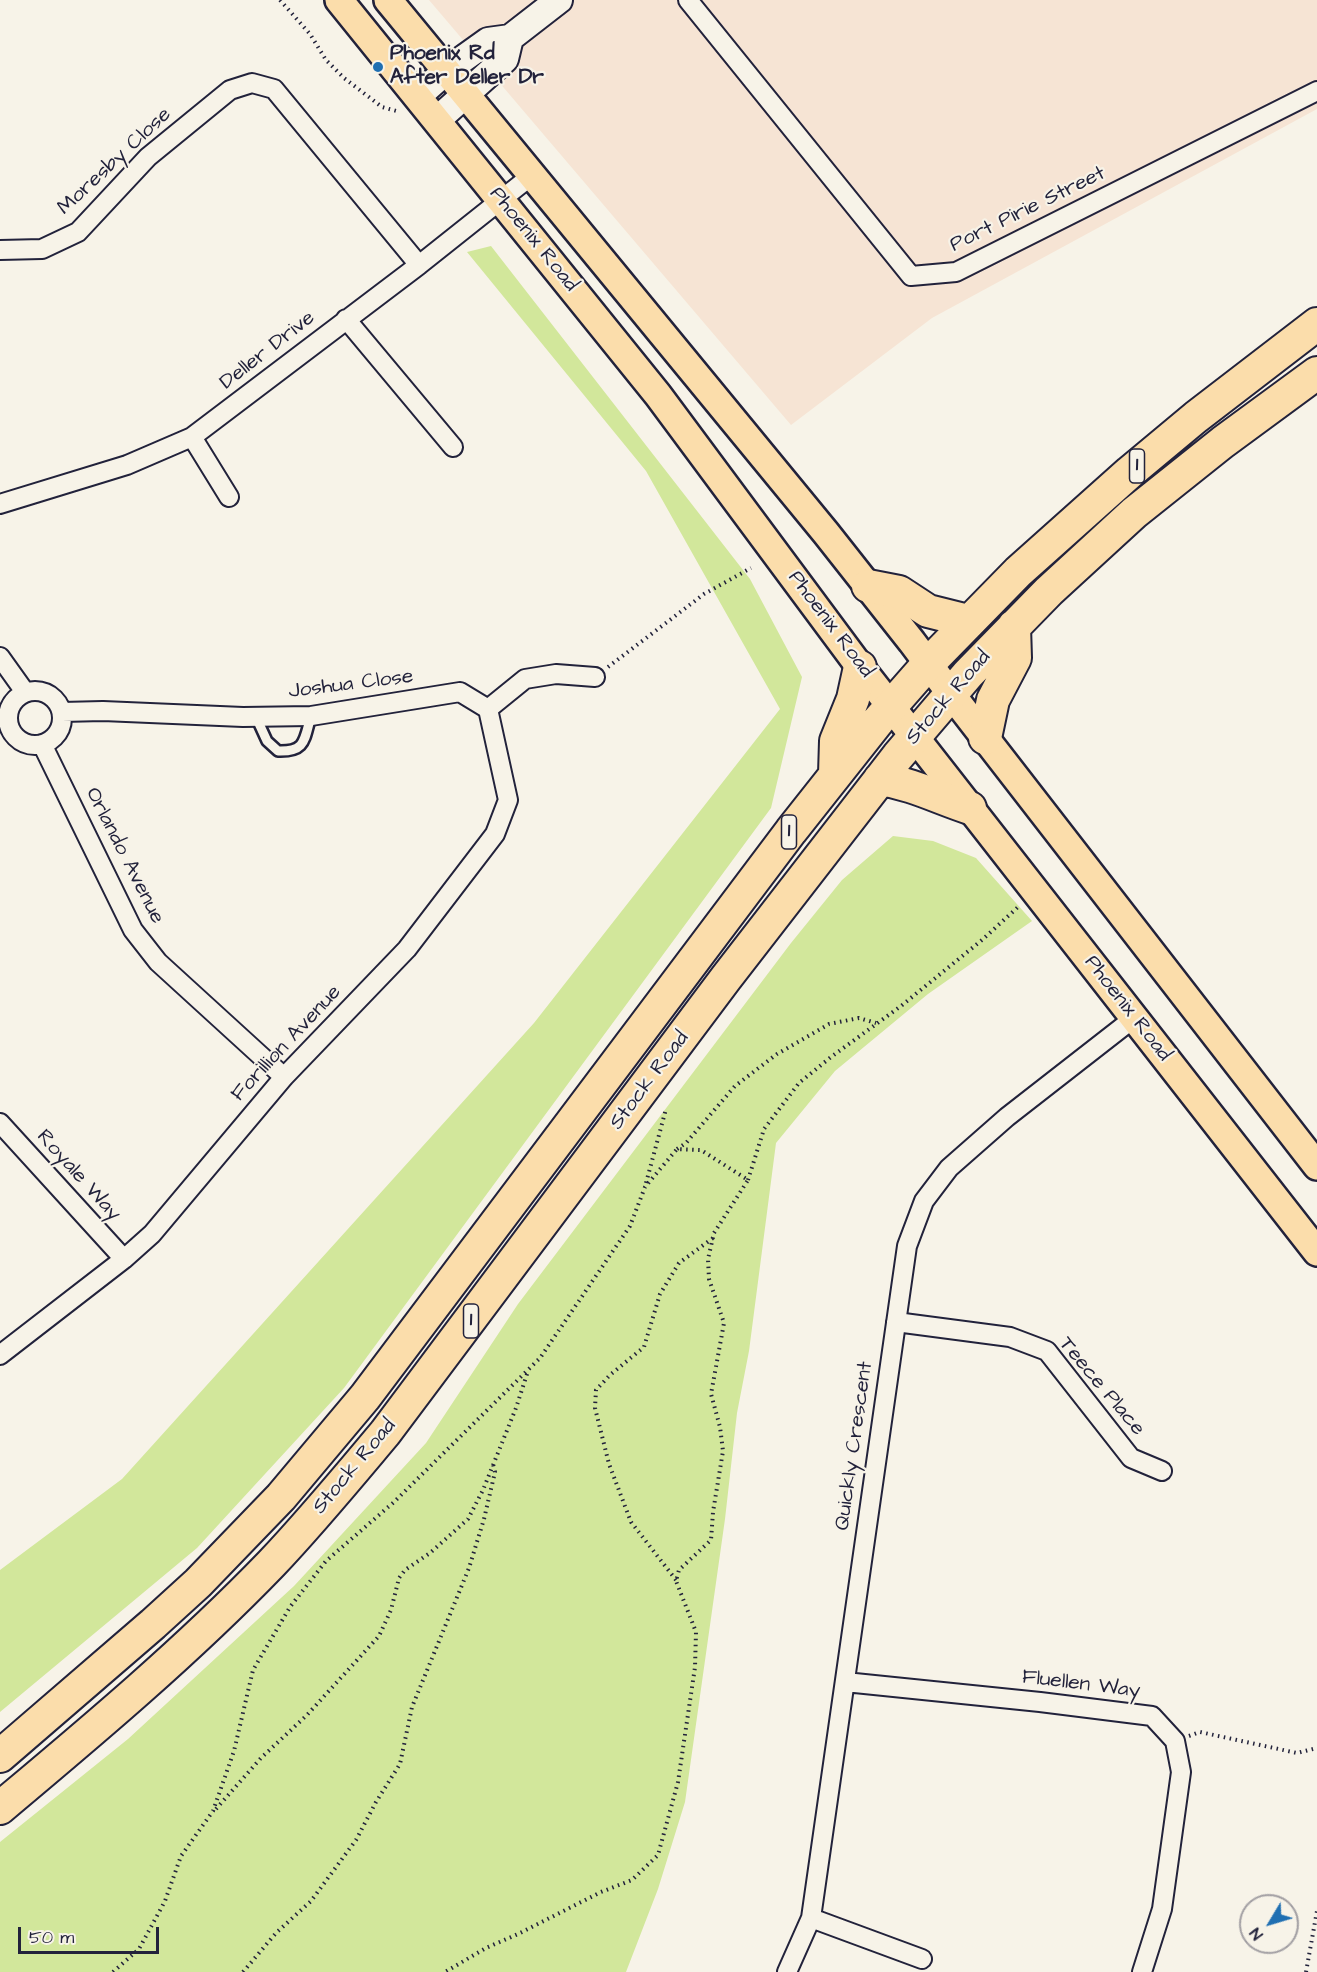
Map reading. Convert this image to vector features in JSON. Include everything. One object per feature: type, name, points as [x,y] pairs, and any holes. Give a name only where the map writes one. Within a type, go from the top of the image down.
[{"type":"highway","name":"Stock Road","points":[[0,1756],[161,1617],[241,1540],[288,1490],[365,1397],[835,774],[928,663],[1018,572],[1130,472],[1196,417],[1317,324]]},
{"type":"highway","name":"Stock Road","points":[[0,1808],[212,1623],[272,1563],[327,1502],[392,1424],[726,978],[880,779],[951,694],[1014,626],[1134,513],[1223,442],[1317,373]]},
{"type":"highway","points":[[868,586],[899,592],[928,611],[968,621]]},
{"type":"highway","points":[[985,738],[993,700],[1016,658],[1014,626]]},
{"type":"highway","points":[[835,774],[836,741],[853,699],[860,667]]},
{"type":"highway","points":[[880,779],[909,785],[970,808]]},
{"type":"main road","name":"Phoenix Road","points":[[339,0],[411,104],[438,120],[658,395],[860,667],[892,705],[1317,1252]]},
{"type":"main road","name":"Phoenix Road","points":[[388,0],[868,586],[1316,1163]]},
{"type":"street","points":[[411,104],[446,71],[488,41],[510,38],[559,0]]},
{"type":"street","name":"Port Pirie Street","points":[[688,0],[911,276],[956,272],[1317,90]]},
{"type":"street","points":[[438,120],[505,59],[510,38]]},
{"type":"street","name":"Moresby Close","points":[[0,250],[42,249],[78,232],[148,157],[230,90],[252,83],[274,89],[419,265]]},
{"type":"street","name":"Deller Drive","points":[[0,504],[127,465],[192,437],[419,265],[531,176]]},
{"type":"street","points":[[346,319],[453,447]]},
{"type":"street","points":[[192,437],[229,497]]},
{"type":"street","points":[[0,657],[24,692]]},
{"type":"street","points":[[488,710],[525,679],[556,674],[595,677]]},
{"type":"street","points":[[39,690],[51,695],[62,712],[61,727],[52,739],[42,744],[31,744],[4,728],[15,699],[24,692],[39,690]]},
{"type":"street","name":"Joshua Close","points":[[62,712],[103,711],[256,717],[311,716],[460,692],[488,710]]},
{"type":"street","name":"Forillion Avenue","points":[[0,1355],[124,1259],[152,1234],[284,1077],[407,949],[495,834],[508,800],[488,710]]},
{"type":"street","name":"Orlando Avenue","points":[[42,744],[133,930],[158,962],[284,1077]]},
{"type":"street","name":"Quickly Crescent","points":[[787,1972],[811,1918],[907,1246],[924,1201],[949,1168],[1007,1118],[1134,1018]]},
{"type":"street","name":"Royale Way","points":[[0,1123],[124,1259]]},
{"type":"street","name":"Teece Place","points":[[896,1322],[1010,1337],[1047,1351],[1131,1458],[1162,1471]]},
{"type":"street","name":"Fluellen Way","points":[[845,1682],[1152,1716],[1175,1741]]},
{"type":"street","points":[[1142,1972],[1162,1909],[1181,1772],[1175,1741]]},
{"type":"street","points":[[811,1918],[922,1959]]},
{"type":"lane","points":[[256,717],[267,741],[272,746],[278,751],[292,752],[302,745],[311,716]]},
{"type":"path","points":[[280,0],[310,34],[326,60],[344,78],[382,107],[397,112],[411,104]]},
{"type":"path","points":[[595,677],[704,594],[751,568]]},
{"type":"path","points":[[676,1581],[679,1570],[711,1540],[723,1451],[720,1426],[711,1394],[724,1323],[709,1279],[708,1259],[714,1233],[748,1180],[764,1129],[799,1083],[982,940],[1018,907]]},
{"type":"path","points":[[645,1187],[735,1086],[777,1054],[829,1024],[859,1018],[877,1023]]},
{"type":"path","points":[[213,1811],[234,1751],[253,1670],[290,1607],[326,1561],[394,1502],[540,1358],[630,1226],[645,1187],[666,1109]]},
{"type":"path","points":[[677,1149],[701,1150],[748,1180]]},
{"type":"path","points":[[445,1972],[486,1948],[601,1892],[632,1880],[658,1855],[678,1782],[695,1667],[696,1632],[676,1581],[632,1522],[609,1464],[595,1408],[596,1390],[610,1375],[644,1347],[660,1294],[679,1263],[713,1238]]},
{"type":"path","points":[[112,1972],[139,1949],[165,1901],[181,1856],[213,1811],[261,1758],[307,1715],[379,1636],[391,1610],[399,1578],[405,1570],[468,1519],[483,1490],[516,1408],[528,1370]]},
{"type":"path","points":[[243,1972],[276,1933],[311,1901],[356,1840],[400,1764],[412,1707],[469,1568],[484,1520],[495,1472],[493,1464]]},
{"type":"path","points":[[1175,1741],[1200,1732],[1297,1754],[1317,1748]]},
{"type":"path","points":[[1306,1972],[1317,1911]]},
{"type":"shaded area","points":[[429,0],[1317,0],[1317,109],[932,318],[791,425]]},
{"type":"green space","points":[[491,246],[750,579],[802,677],[771,808],[344,1388],[197,1548],[0,1712],[0,1570],[122,1479],[534,1023],[780,709],[646,471],[467,252]]},
{"type":"green space","points":[[893,836],[933,841],[976,858],[1032,921],[928,994],[835,1071],[776,1143],[685,1802],[658,1889],[626,1972],[0,1972],[0,1842],[128,1739],[294,1586],[426,1443],[518,1304],[791,943],[842,880]]},
{"type":"place","name":"Phoenix Rd After Deller Dr","points":[[378,67]]}]
